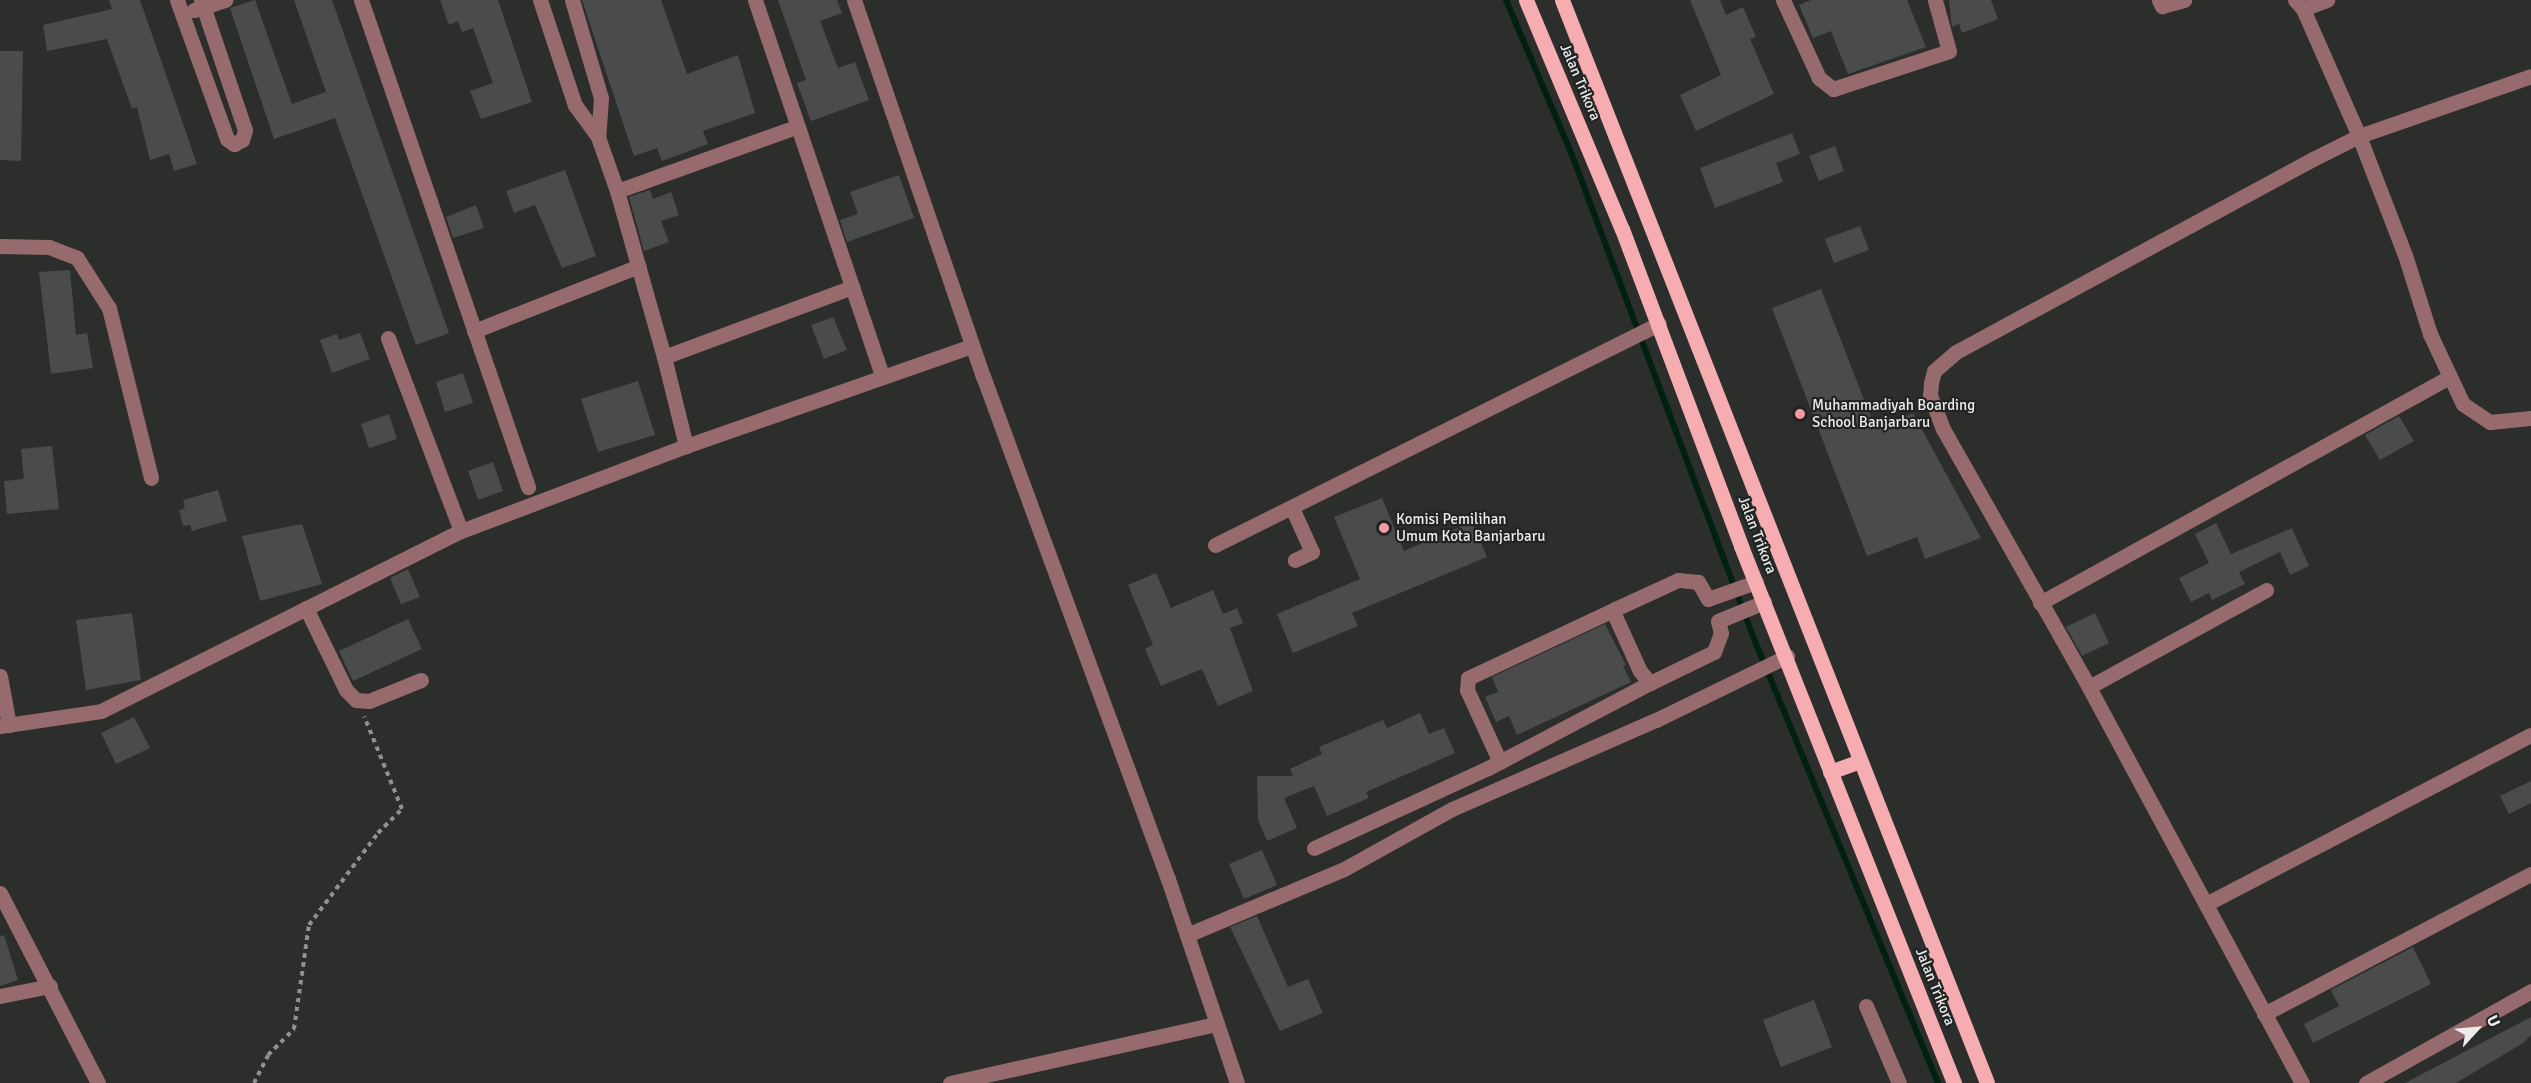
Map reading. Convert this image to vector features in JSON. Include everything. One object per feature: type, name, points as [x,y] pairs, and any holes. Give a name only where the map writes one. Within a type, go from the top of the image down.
[{"type":"main road","name":"Jalan Trikora","points":[[1526,0],[1954,1083]]},
{"type":"main road","name":"Jalan Trikora","points":[[1562,0],[1987,1083]]},
{"type":"main road","points":[[1830,772],[1860,760]]},
{"type":"street","points":[[202,4],[245,130],[242,140],[234,144],[227,139],[179,7],[225,0]]},
{"type":"street","points":[[361,0],[528,486]]},
{"type":"street","points":[[540,0],[575,105],[598,137],[617,191],[664,357],[686,446]]},
{"type":"street","points":[[572,0],[601,98],[598,137]]},
{"type":"street","points":[[755,0],[796,127],[882,375]]},
{"type":"street","points":[[854,0],[972,346],[1187,935],[1237,1083]]},
{"type":"street","points":[[1783,0],[1819,78],[1833,89],[1949,51],[1935,0]]},
{"type":"street","points":[[2159,0],[2162,6],[2184,0]]},
{"type":"street","points":[[2327,0],[2299,4],[2359,136],[2449,376],[2463,404],[2475,415],[2501,423],[2531,418]]},
{"type":"street","points":[[2302,1083],[2089,687],[1939,420],[1930,395],[1934,371],[1956,352],[2359,136],[2531,76]]},
{"type":"street","points":[[617,191],[796,127]]},
{"type":"street","points":[[0,246],[49,247],[77,258],[109,308],[151,478]]},
{"type":"street","points":[[474,331],[639,266]]},
{"type":"street","points":[[664,357],[852,287]]},
{"type":"street","points":[[1215,545],[1656,325]]},
{"type":"street","points":[[388,338],[461,531]]},
{"type":"street","points":[[0,676],[4,726],[101,711],[461,531],[882,375],[972,346]]},
{"type":"street","points":[[2040,603],[2449,376]]},
{"type":"street","points":[[1292,508],[1312,552],[1294,560]]},
{"type":"street","points":[[1314,848],[1500,762],[1713,652],[1721,633],[1718,621],[1698,582],[1678,580],[1468,678],[1467,690],[1500,762]]},
{"type":"street","points":[[1708,599],[1756,582]]},
{"type":"street","points":[[2089,687],[2266,590]]},
{"type":"street","points":[[1718,621],[1764,602]]},
{"type":"street","points":[[306,608],[346,690],[356,700],[369,701],[420,680]]},
{"type":"street","points":[[1616,609],[1640,671],[1650,683]]},
{"type":"street","points":[[1187,935],[1344,869],[1452,809],[1656,720],[1787,656]]},
{"type":"street","points":[[2206,904],[2531,735]]},
{"type":"street","points":[[2264,1014],[2531,874]]},
{"type":"street","points":[[0,893],[50,986],[98,1083]]},
{"type":"street","points":[[0,996],[50,986]]},
{"type":"street","points":[[2366,1083],[2531,991]]},
{"type":"street","points":[[1866,1006],[1899,1083]]},
{"type":"street","points":[[951,1083],[1217,1024]]},
{"type":"path","points":[[254,1083],[268,1055],[294,1029],[309,925],[378,833],[402,809],[356,700]]},
{"type":"building","points":[[109,0],[140,0],[197,164],[174,171],[169,154],[150,160],[137,107],[132,109],[107,39],[47,51],[43,25],[112,9]]},
{"type":"building","points":[[255,0],[292,104],[326,92],[294,0],[332,0],[449,333],[416,345],[335,118],[274,139],[230,8]]},
{"type":"building","points":[[440,0],[498,0],[532,102],[481,119],[470,91],[493,83],[473,28],[462,32],[458,21],[449,25]]},
{"type":"building","points":[[582,0],[661,0],[687,74],[738,55],[755,113],[703,131],[708,144],[662,161],[657,148],[634,156]]},
{"type":"building","points":[[778,0],[837,0],[842,13],[820,21],[838,68],[855,62],[869,100],[811,121],[797,83],[806,80]]},
{"type":"building","points":[[1690,0],[1720,0],[1726,15],[1743,7],[1756,37],[1750,39],[1774,94],[1696,131],[1680,95],[1721,75]]},
{"type":"building","points":[[1811,0],[1907,0],[1926,47],[1848,74],[1831,31],[1813,38],[1799,5]]},
{"type":"building","points":[[1949,0],[1991,0],[1998,19],[1962,33],[1959,24],[1952,27]]},
{"type":"building","points":[[0,51],[23,51],[21,161],[0,160]]},
{"type":"building","points":[[1792,133],[1800,154],[1776,163],[1783,182],[1715,208],[1700,168]]},
{"type":"building","points":[[1835,146],[1844,171],[1819,181],[1809,156]]},
{"type":"building","points":[[565,170],[596,256],[562,268],[535,205],[514,213],[506,191]]},
{"type":"building","points":[[899,175],[914,218],[847,242],[840,220],[858,214],[850,192]]},
{"type":"building","points":[[650,190],[653,199],[671,192],[679,215],[661,221],[669,242],[644,251],[629,197]]},
{"type":"building","points":[[476,205],[484,228],[453,238],[446,217]]},
{"type":"building","points":[[1860,226],[1869,250],[1834,263],[1825,239]]},
{"type":"building","points":[[70,270],[76,335],[87,333],[93,368],[51,374],[39,272]]},
{"type":"building","points":[[1821,289],[1875,428],[1913,413],[1981,538],[1925,559],[1917,537],[1867,556],[1772,308]]},
{"type":"building","points":[[833,317],[847,350],[824,359],[811,325]]},
{"type":"building","points":[[360,333],[370,359],[332,373],[320,340],[337,334],[339,340]]},
{"type":"building","points":[[463,373],[473,403],[445,412],[436,382]]},
{"type":"building","points":[[638,381],[655,435],[598,452],[581,399]]},
{"type":"building","points":[[389,414],[397,439],[369,448],[361,424]]},
{"type":"building","points":[[2399,416],[2414,441],[2380,460],[2365,435]]},
{"type":"building","points":[[52,446],[59,509],[7,514],[4,481],[24,479],[21,449]]},
{"type":"building","points":[[493,462],[503,491],[478,500],[468,471]]},
{"type":"building","points":[[218,490],[227,521],[192,531],[190,525],[183,526],[179,510],[185,508],[183,500]]},
{"type":"building","points":[[1382,498],[1404,551],[1472,522],[1487,557],[1352,613],[1358,626],[1293,653],[1277,614],[1360,579],[1334,517]]},
{"type":"building","points":[[2216,523],[2231,554],[2292,528],[2309,566],[2290,575],[2280,552],[2239,572],[2245,584],[2212,600],[2209,593],[2191,602],[2179,578],[2209,563],[2195,534]]},
{"type":"building","points":[[302,524],[322,584],[260,601],[242,536]]},
{"type":"building","points":[[408,569],[420,597],[401,604],[390,578]]},
{"type":"building","points":[[1156,573],[1171,608],[1213,590],[1223,614],[1237,608],[1243,623],[1230,628],[1253,691],[1218,706],[1202,669],[1161,686],[1145,649],[1153,645],[1128,585]]},
{"type":"building","points":[[132,613],[141,680],[86,690],[76,620]]},
{"type":"building","points":[[2095,613],[2109,643],[2082,656],[2066,627]]},
{"type":"building","points":[[408,619],[422,649],[353,681],[339,651]]},
{"type":"building","points":[[1605,624],[1626,665],[1623,666],[1631,682],[1517,735],[1509,716],[1496,722],[1485,697],[1498,692],[1492,677]]},
{"type":"building","points":[[1420,713],[1429,734],[1444,728],[1455,753],[1366,792],[1369,798],[1327,816],[1314,786],[1284,798],[1297,828],[1267,841],[1258,820],[1257,776],[1293,776],[1290,769],[1322,754],[1319,747],[1383,720],[1387,728]]},
{"type":"building","points":[[134,717],[150,748],[116,764],[101,733]]},
{"type":"building","points":[[2531,781],[2531,803],[2509,814],[2500,796]]},
{"type":"building","points":[[1262,850],[1277,885],[1244,899],[1229,864]]},
{"type":"building","points":[[1257,916],[1288,987],[1308,979],[1323,1013],[1280,1031],[1230,927]]},
{"type":"building","points":[[4,935],[18,980],[0,986],[0,936]]},
{"type":"building","points":[[2413,947],[2431,984],[2313,1043],[2304,1024],[2339,1006],[2331,990]]},
{"type":"building","points":[[1814,1000],[1832,1047],[1781,1067],[1763,1020]]},
{"type":"building","points":[[2531,1017],[2531,1035],[2523,1043],[2456,1083],[2405,1083]]},
{"type":"waterway","points":[[1506,0],[1572,155],[1752,634],[1938,1083]]},
{"type":"place","name":"Muhammadiyah Boarding School Banjarbaru","points":[[1800,414]]},
{"type":"place","name":"Komisi Pemilihan Umum Kota Banjarbaru","points":[[1384,528]]}]
